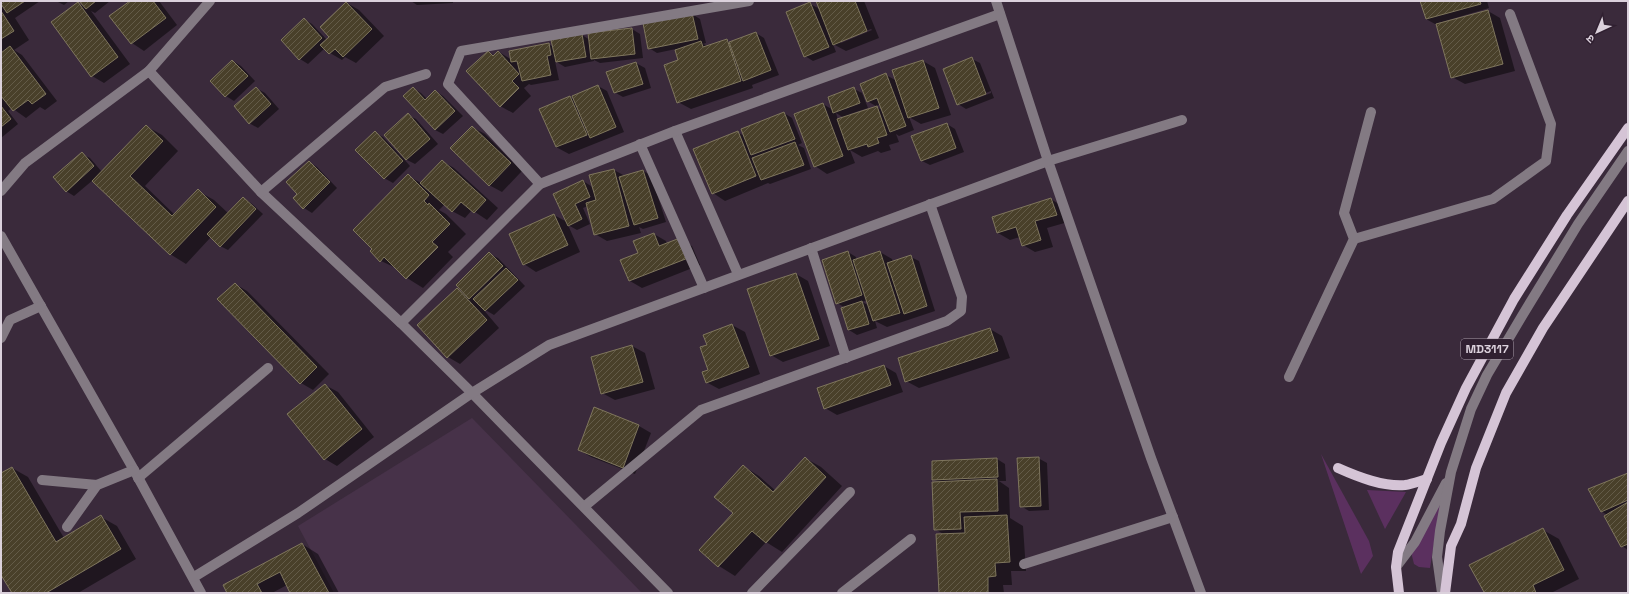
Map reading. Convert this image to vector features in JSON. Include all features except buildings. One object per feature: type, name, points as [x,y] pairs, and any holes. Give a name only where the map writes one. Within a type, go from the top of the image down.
[{"type":"main road","name":"MD3117","points":[[1399,593],[1396,567],[1398,552],[1441,443],[1466,388],[1514,299],[1567,215],[1628,128]]},
{"type":"main road","name":"MD3117","points":[[1445,593],[1451,546],[1461,524],[1476,468],[1506,393],[1543,328],[1628,200]]},
{"type":"main road","points":[[1338,468],[1356,476],[1377,482],[1405,485],[1427,479]]},
{"type":"street","points":[[1,191],[25,163],[149,71],[210,1]]},
{"type":"street","points":[[540,184],[448,84],[461,51],[749,1]]},
{"type":"street","points":[[996,1],[1048,161],[1201,593]]},
{"type":"street","points":[[401,323],[540,184],[674,130],[1000,14]]},
{"type":"street","points":[[1354,239],[1493,199],[1546,161],[1551,124],[1510,14]]},
{"type":"street","points":[[149,71],[261,192],[401,323],[585,506],[668,593]]},
{"type":"street","points":[[261,192],[385,87],[426,74]]},
{"type":"street","points":[[1289,377],[1354,239],[1344,213],[1371,112]]},
{"type":"street","points":[[194,577],[298,513],[472,393],[549,345],[738,274],[1048,161],[1182,120]]},
{"type":"street","points":[[674,130],[738,274]]},
{"type":"street","points":[[640,144],[704,288]]},
{"type":"street","points":[[1442,593],[1437,556],[1451,472],[1471,409],[1487,375],[1578,224],[1628,151]]},
{"type":"street","points":[[585,506],[701,410],[947,321],[961,311],[962,297],[930,204]]},
{"type":"street","points":[[1,236],[202,593]]},
{"type":"street","points":[[811,248],[846,358]]},
{"type":"street","points":[[1,338],[6,321],[41,306]]},
{"type":"street","points":[[42,480],[97,485],[136,474],[268,368]]},
{"type":"street","points":[[1396,567],[1415,542],[1451,472]]},
{"type":"street","points":[[67,527],[97,485]]},
{"type":"street","points":[[752,593],[850,492]]},
{"type":"street","points":[[1024,564],[1173,517]]},
{"type":"street","points":[[842,593],[911,539]]},
{"type":"shaded area","points":[[472,418],[642,593],[334,593],[298,526]]},
{"type":"shaded area","points":[[1321,454],[1369,541],[1373,556],[1361,574]]},
{"type":"shaded area","points":[[1367,490],[1406,492],[1385,529]]},
{"type":"shaded area","points":[[1443,498],[1438,518],[1430,568],[1419,567],[1414,564],[1412,547]]}]
